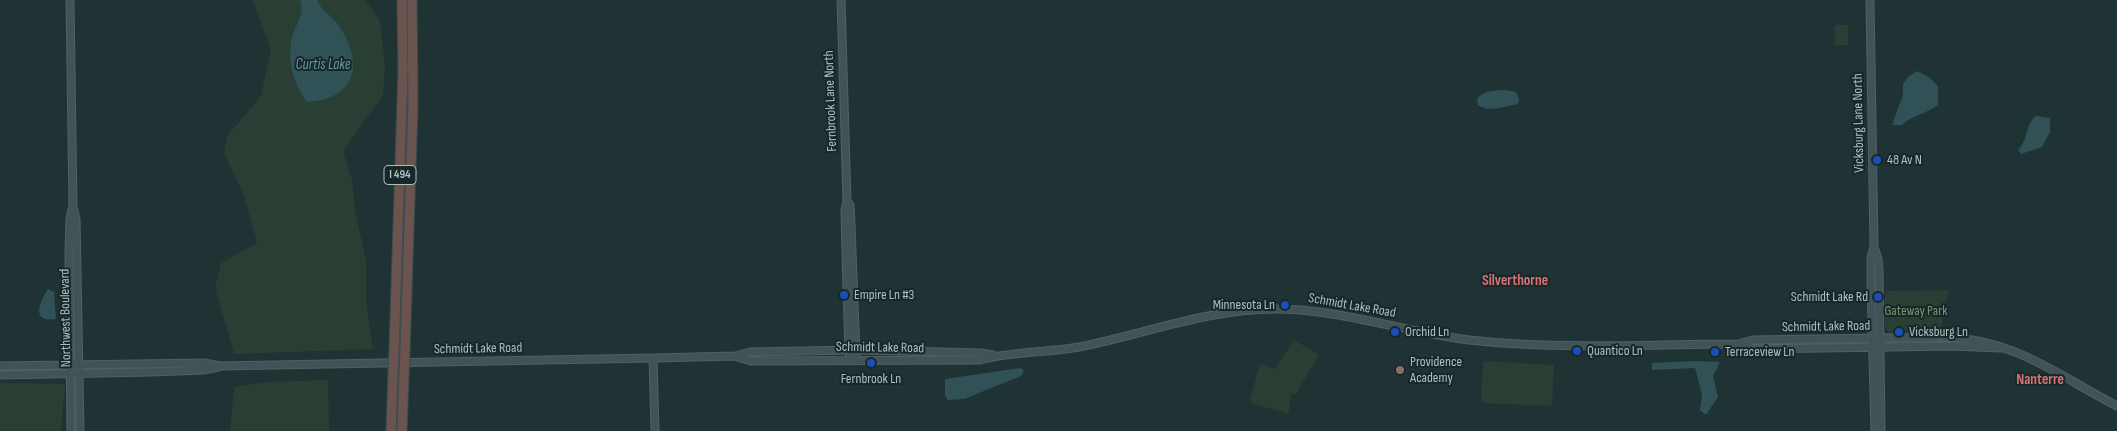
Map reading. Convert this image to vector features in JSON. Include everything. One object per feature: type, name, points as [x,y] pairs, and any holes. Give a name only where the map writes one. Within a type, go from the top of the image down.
[{"type":"highway","name":"I 494","points":[[391,431],[404,72],[402,0]]},
{"type":"highway","name":"I 494","points":[[402,431],[413,105],[412,0]]},
{"type":"street","name":"Northwest Boulevard","points":[[70,0],[73,206],[76,219],[80,431]]},
{"type":"street","name":"Fernbrook Lane North","points":[[841,0],[847,201],[850,205],[852,225],[852,359]]},
{"type":"street","name":"Vicksburg Lane North","points":[[1870,0],[1874,247],[1871,258],[1872,348],[1875,431]]},
{"type":"street","name":"Northwest Boulevard","points":[[71,431],[70,219],[73,206]]},
{"type":"street","name":"Vicksburg Lane North","points":[[1874,247],[1878,259],[1881,431]]},
{"type":"street","name":"Schmidt Lake Road","points":[[735,356],[751,361],[852,359],[980,360],[995,356],[1078,347],[1216,314],[1275,309],[1313,310],[1436,335],[1500,343],[1547,345],[1738,344],[1753,340],[1943,337],[1973,339],[1988,342],[2040,362],[2117,406]]},
{"type":"street","name":"Schmidt Lake Road","points":[[1738,344],[1754,349],[1954,346],[2003,348]]},
{"type":"street","name":"Schmidt Lake Road","points":[[0,366],[204,363],[220,366],[653,358],[735,356],[750,352],[852,350],[981,353],[995,356]]},
{"type":"street","points":[[653,358],[654,431]]},
{"type":"street","name":"Schmidt Lake Road","points":[[0,375],[204,370],[220,366]]},
{"type":"green space","points":[[252,0],[365,0],[380,21],[385,67],[383,95],[343,151],[352,180],[356,217],[366,259],[366,302],[373,349],[234,354],[215,288],[221,263],[257,243],[244,195],[224,153],[227,136],[261,96],[271,49]]},
{"type":"green space","points":[[1835,25],[1848,25],[1848,45],[1835,45]]},
{"type":"green space","name":"Gateway Park","points":[[1948,290],[1939,332],[1889,333],[1885,326],[1885,291]]},
{"type":"green space","points":[[1294,340],[1319,355],[1295,395],[1291,393],[1289,414],[1254,404],[1250,400],[1260,364],[1275,369]]},
{"type":"green space","points":[[1483,361],[1554,365],[1552,406],[1481,403]]},
{"type":"green space","points":[[328,380],[329,431],[230,431],[234,387],[268,382]]},
{"type":"green space","points":[[0,383],[65,384],[61,431],[0,431]]},
{"type":"water","name":"Curtis Lake","points":[[300,0],[317,0],[323,10],[337,23],[346,37],[353,63],[352,75],[337,94],[307,102],[298,87],[292,70],[290,52],[293,34],[302,9]]},
{"type":"water","points":[[1917,71],[1930,78],[1938,86],[1938,105],[1902,125],[1892,125],[1903,95],[1903,84],[1908,77]]},
{"type":"water","points":[[1505,90],[1516,92],[1519,99],[1518,104],[1492,109],[1478,105],[1477,99],[1482,94],[1490,91]]},
{"type":"water","points":[[2036,116],[2050,118],[2050,132],[2042,147],[2021,154],[2018,150],[2032,119]]},
{"type":"water","points":[[48,289],[54,292],[56,319],[43,318],[40,315],[40,306]]},
{"type":"water","points":[[1720,362],[1713,376],[1718,397],[1706,415],[1700,410],[1702,394],[1695,368],[1652,370],[1652,363]]},
{"type":"water","points":[[1020,368],[1024,370],[1021,376],[964,399],[948,400],[945,396],[945,379]]},
{"type":"place","name":"48 Av N","points":[[1877,160]]},
{"type":"place","name":"Empire Ln #3","points":[[844,295]]},
{"type":"place","name":"Schmidt Lake Rd","points":[[1878,297]]},
{"type":"place","name":"Minnesota Ln","points":[[1285,305]]},
{"type":"place","name":"Orchid Ln","points":[[1395,332]]},
{"type":"place","name":"Vicksburg Ln","points":[[1899,332]]},
{"type":"place","name":"Quantico Ln","points":[[1577,351]]},
{"type":"place","name":"Terraceview Ln","points":[[1715,352]]},
{"type":"place","name":"Fernbrook Ln","points":[[871,363]]},
{"type":"place","name":"Providence Academy","points":[[1400,370]]},
{"type":"district","name":"Silverthorne","points":[[1515,281]]},
{"type":"district","name":"Nanterre","points":[[2040,380]]}]
